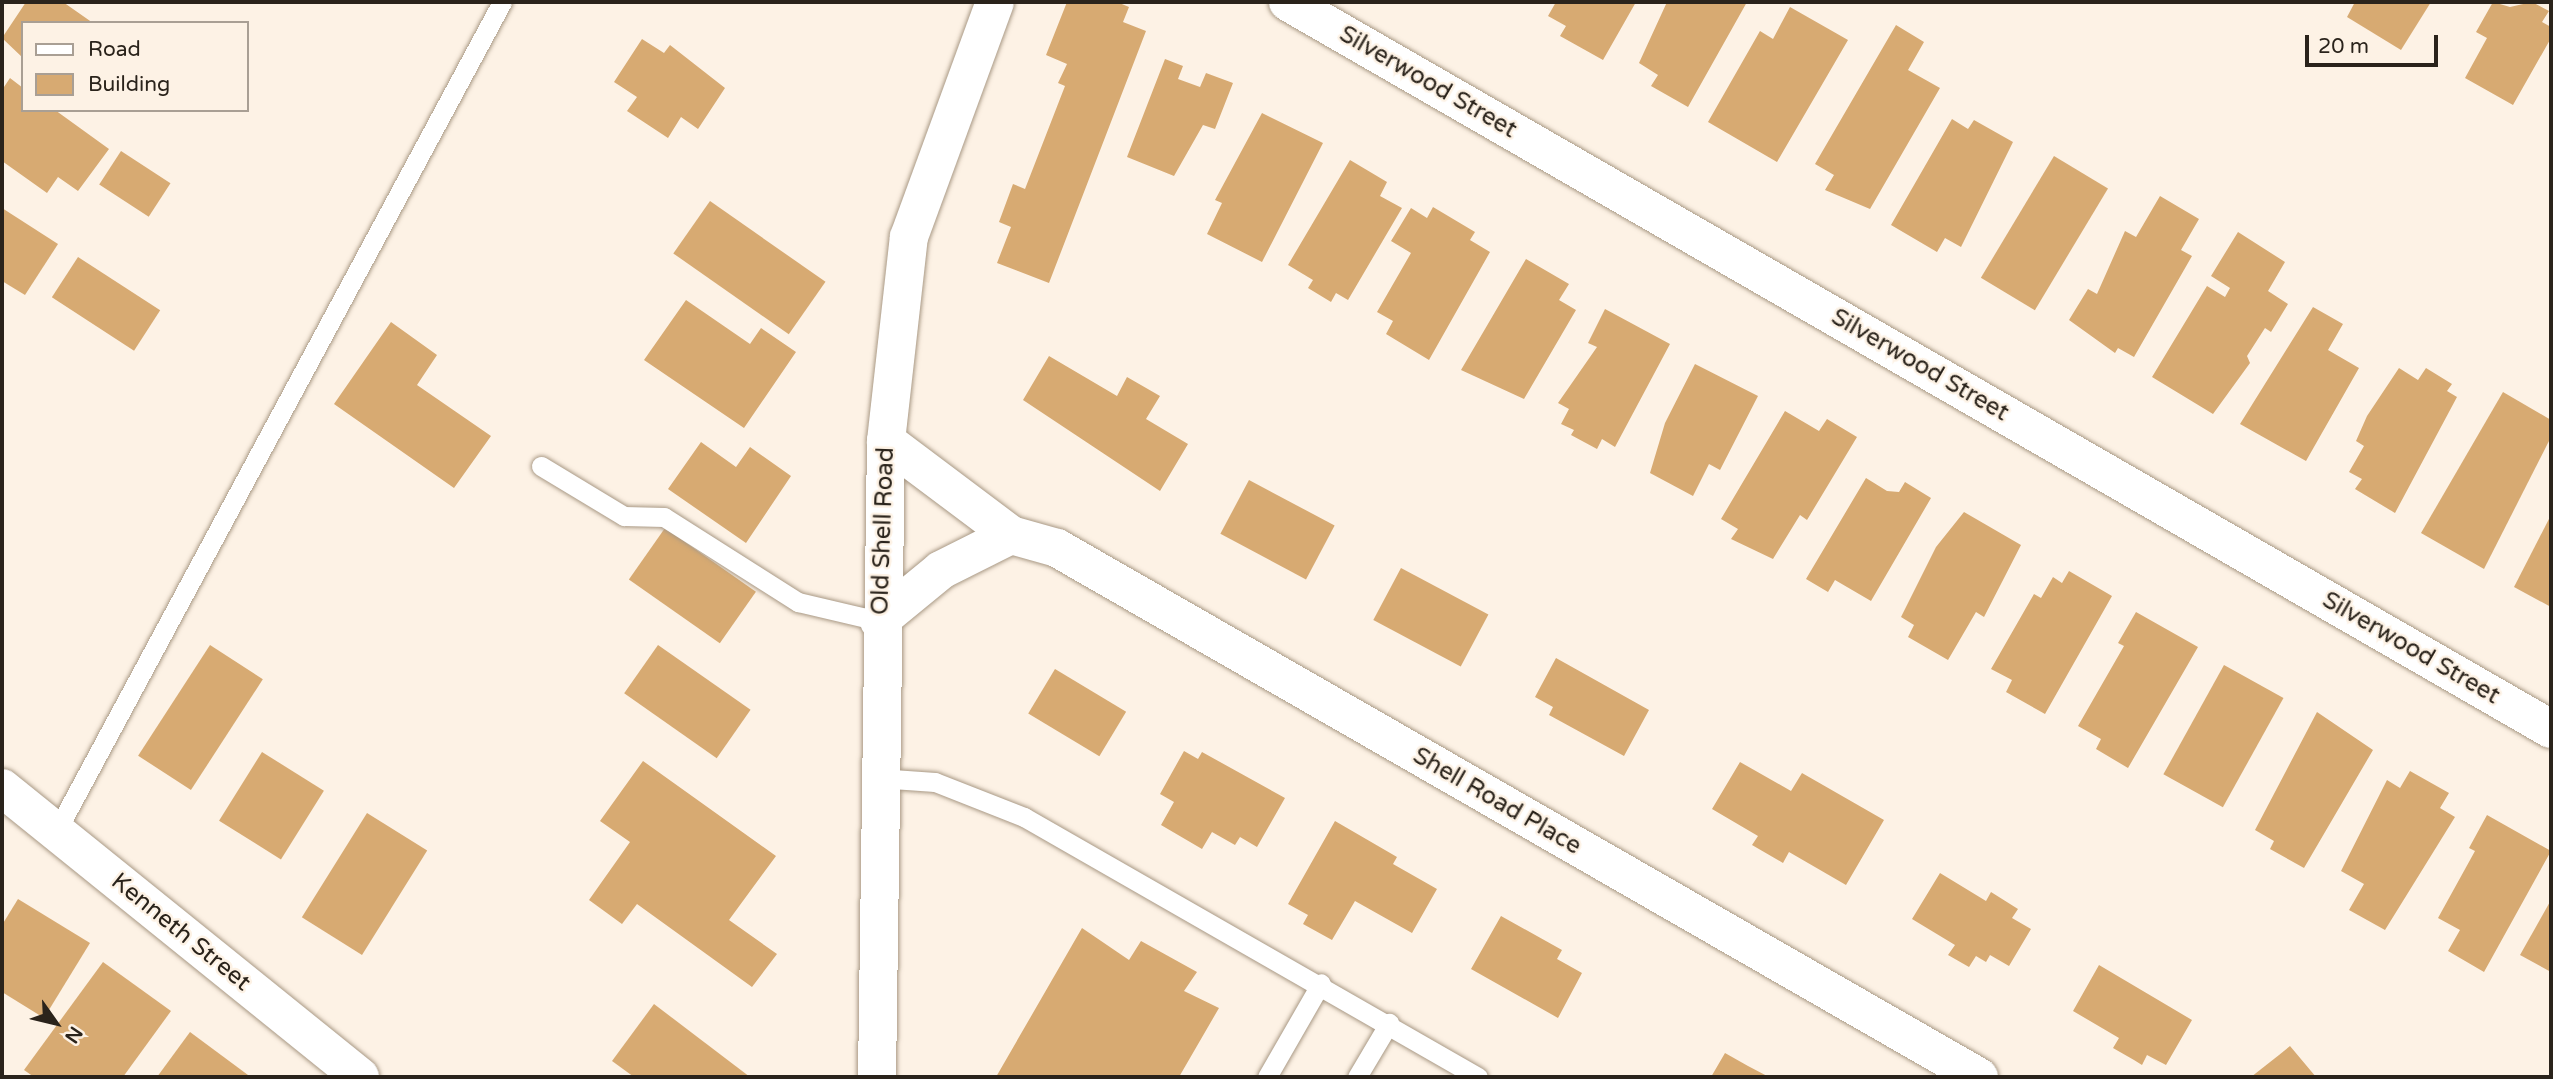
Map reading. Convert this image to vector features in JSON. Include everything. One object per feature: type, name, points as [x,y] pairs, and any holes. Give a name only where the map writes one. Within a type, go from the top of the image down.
[{"type":"street","name":"Old Shell Road","points":[[877,1077],[879,621],[886,441],[909,237],[995,2]]},
{"type":"street","name":"Silverwood Street","points":[[1288,2],[2551,729]]},
{"type":"street","name":"Shell Road Place","points":[[886,441],[1011,535],[1057,548],[1979,1077]]},
{"type":"street","points":[[879,621],[941,570],[1011,535]]},
{"type":"street","name":"Kenneth Street","points":[[2,788],[360,1077]]},
{"type":"lane","points":[[56,832],[502,2]]},
{"type":"lane","points":[[541,466],[624,516],[664,517],[798,601],[879,621]]},
{"type":"lane","points":[[878,778],[935,782],[1024,817],[1321,983],[1478,1077]]},
{"type":"lane","points":[[1266,1077],[1321,983]]},
{"type":"lane","points":[[1357,1077],[1388,1023]]},
{"type":"building","points":[[26,2],[63,2],[90,21],[21,21],[21,56],[2,38]]},
{"type":"building","points":[[1067,2],[1117,2],[1129,7],[1123,22],[1146,31],[1049,283],[997,263],[1011,227],[999,222],[1013,184],[1025,189],[1065,86],[1058,83],[1067,64],[1046,55]]},
{"type":"building","points":[[1556,2],[1636,2],[1603,60],[1560,36],[1566,26],[1548,16]]},
{"type":"building","points":[[1667,2],[1747,2],[1688,107],[1651,86],[1658,75],[1639,63]]},
{"type":"building","points":[[2355,2],[2431,2],[2401,50],[2347,17]]},
{"type":"building","points":[[2493,2],[2510,7],[2532,2],[2549,11],[2542,22],[2551,27],[2551,38],[2513,105],[2465,78],[2487,38],[2476,32]]},
{"type":"building","points":[[1790,7],[1848,40],[1777,162],[1708,122],[1760,31],[1773,39]]},
{"type":"building","points":[[1896,25],[1924,42],[1908,70],[1940,88],[1870,209],[1825,190],[1834,175],[1815,164]]},
{"type":"building","points":[[642,39],[664,53],[670,45],[725,88],[698,129],[681,117],[668,138],[627,111],[637,97],[614,82]]},
{"type":"building","points":[[1165,59],[1183,66],[1178,79],[1200,87],[1206,73],[1233,83],[1215,129],[1203,125],[1174,176],[1127,157]]},
{"type":"building","points":[[10,78],[21,86],[21,112],[58,112],[109,149],[78,191],[58,177],[47,193],[2,161],[2,90]]},
{"type":"building","points":[[1262,113],[1323,143],[1262,262],[1207,234],[1222,203],[1215,200]]},
{"type":"building","points":[[1952,119],[1968,129],[1974,120],[2013,142],[1961,247],[1945,238],[1937,252],[1891,225]]},
{"type":"building","points":[[121,151],[170,183],[149,217],[99,185]]},
{"type":"building","points":[[2054,156],[2108,188],[2035,310],[1981,278]]},
{"type":"building","points":[[1350,160],[1387,182],[1380,196],[1402,208],[1348,300],[1336,293],[1331,302],[1308,288],[1313,280],[1288,265]]},
{"type":"building","points":[[2160,196],[2199,219],[2181,250],[2192,256],[2134,357],[2118,348],[2115,353],[2069,320],[2088,289],[2097,294],[2125,231],[2136,237]]},
{"type":"building","points":[[710,201],[826,282],[789,334],[673,253]]},
{"type":"building","points":[[1433,207],[1475,232],[1470,240],[1490,252],[1429,360],[1386,334],[1393,321],[1377,312],[1411,253],[1391,241],[1411,208],[1427,218]]},
{"type":"building","points":[[2,208],[58,244],[25,295],[2,281]]},
{"type":"building","points":[[2238,232],[2285,262],[2268,291],[2288,304],[2271,332],[2265,328],[2247,356],[2250,363],[2213,414],[2152,377],[2207,286],[2225,297],[2230,288],[2211,276]]},
{"type":"building","points":[[78,257],[160,310],[134,351],[52,297]]},
{"type":"building","points":[[1526,259],[1569,284],[1559,300],[1576,310],[1524,399],[1461,370]]},
{"type":"building","points":[[686,300],[750,344],[761,328],[796,352],[744,428],[644,360]]},
{"type":"building","points":[[2313,307],[2343,324],[2328,350],[2359,368],[2306,461],[2240,424]]},
{"type":"building","points":[[1605,309],[1670,344],[1615,447],[1602,439],[1597,449],[1571,435],[1574,430],[1561,424],[1569,409],[1558,403],[1597,347],[1588,343]]},
{"type":"building","points":[[391,322],[437,355],[417,385],[491,436],[454,488],[334,404]]},
{"type":"building","points":[[1049,356],[1117,396],[1127,377],[1160,396],[1146,419],[1188,444],[1160,491],[1023,400]]},
{"type":"building","points":[[1695,364],[1758,396],[1720,470],[1709,464],[1693,496],[1650,473],[1665,423]]},
{"type":"building","points":[[2399,368],[2418,380],[2426,368],[2452,384],[2447,391],[2457,397],[2395,513],[2355,489],[2362,479],[2349,472],[2364,446],[2356,441],[2367,416]]},
{"type":"building","points":[[2503,392],[2551,420],[2551,437],[2484,569],[2421,533]]},
{"type":"building","points":[[1785,411],[1819,431],[1827,419],[1857,437],[1807,520],[1800,515],[1773,559],[1731,539],[1738,529],[1721,519]]},
{"type":"building","points":[[701,442],[736,467],[750,447],[791,476],[746,543],[668,489]]},
{"type":"building","points":[[1866,478],[1887,491],[1899,492],[1905,482],[1931,498],[1871,601],[1835,580],[1828,592],[1806,579]]},
{"type":"building","points":[[1249,480],[1335,526],[1306,579],[1220,534]]},
{"type":"building","points":[[1964,512],[2021,545],[1984,617],[1976,612],[1948,660],[1908,637],[1914,625],[1901,617],[1936,547]]},
{"type":"building","points":[[2551,515],[2551,607],[2514,587]]},
{"type":"building","points":[[665,528],[756,592],[720,643],[629,580]]},
{"type":"building","points":[[1401,568],[1488,614],[1461,667],[1373,620]]},
{"type":"building","points":[[2069,571],[2112,596],[2045,714],[2006,692],[2012,680],[1991,669],[2034,594],[2041,598],[2053,577],[2062,583]]},
{"type":"building","points":[[2136,612],[2198,647],[2128,768],[2096,749],[2101,739],[2078,726],[2124,646],[2118,643]]},
{"type":"building","points":[[210,645],[263,679],[191,790],[138,756]]},
{"type":"building","points":[[658,645],[751,710],[717,758],[624,693]]},
{"type":"building","points":[[1556,658],[1649,710],[1624,756],[1549,715],[1553,707],[1535,697]]},
{"type":"building","points":[[2224,665],[2283,698],[2223,807],[2163,774]]},
{"type":"building","points":[[1055,669],[1126,712],[1099,756],[1028,714]]},
{"type":"building","points":[[2317,712],[2373,750],[2304,868],[2270,849],[2274,841],[2255,830]]},
{"type":"building","points":[[1184,751],[1198,759],[1202,752],[1285,798],[1257,847],[1240,837],[1235,845],[1212,832],[1202,849],[1161,825],[1174,802],[1160,794]]},
{"type":"building","points":[[262,752],[324,791],[281,859],[219,821]]},
{"type":"building","points":[[643,761],[776,856],[729,920],[777,954],[752,987],[637,904],[622,924],[589,900],[630,842],[600,821]]},
{"type":"building","points":[[1740,762],[1791,791],[1802,773],[1884,820],[1846,885],[1789,852],[1783,863],[1752,845],[1758,836],[1712,809]]},
{"type":"building","points":[[2410,771],[2449,793],[2440,808],[2455,817],[2385,930],[2349,910],[2364,884],[2341,871],[2387,780],[2400,788]]},
{"type":"building","points":[[367,813],[427,851],[362,955],[302,917]]},
{"type":"building","points":[[2487,815],[2551,851],[2484,972],[2448,951],[2460,930],[2438,918],[2475,851],[2469,848]]},
{"type":"building","points":[[1335,821],[1397,857],[1393,864],[1437,889],[1412,933],[1355,901],[1332,940],[1303,924],[1308,915],[1288,904]]},
{"type":"building","points":[[1940,873],[1986,901],[1991,892],[2018,909],[2012,918],[2031,929],[2009,966],[1990,955],[1986,962],[1976,956],[1969,967],[1948,955],[1955,945],[1912,919]]},
{"type":"building","points":[[18,899],[90,943],[44,1018],[2,992],[2,925]]},
{"type":"building","points":[[2551,900],[2551,972],[2520,955]]},
{"type":"building","points":[[1501,916],[1562,950],[1557,959],[1582,973],[1558,1018],[1471,969]]},
{"type":"building","points":[[1082,928],[1129,960],[1141,941],[1197,972],[1184,991],[1219,1008],[1179,1077],[996,1077]]},
{"type":"building","points":[[103,962],[171,1011],[123,1077],[34,1077],[24,1070]]},
{"type":"building","points":[[2099,965],[2192,1020],[2166,1065],[2147,1055],[2142,1065],[2113,1048],[2119,1038],[2073,1011]]},
{"type":"building","points":[[654,1004],[750,1077],[634,1077],[612,1061]]},
{"type":"building","points":[[190,1032],[248,1075],[247,1077],[157,1077]]},
{"type":"building","points":[[2290,1046],[2316,1077],[2251,1077],[2279,1055]]},
{"type":"building","points":[[1725,1053],[1748,1066],[1769,1077],[1711,1077]]}]
